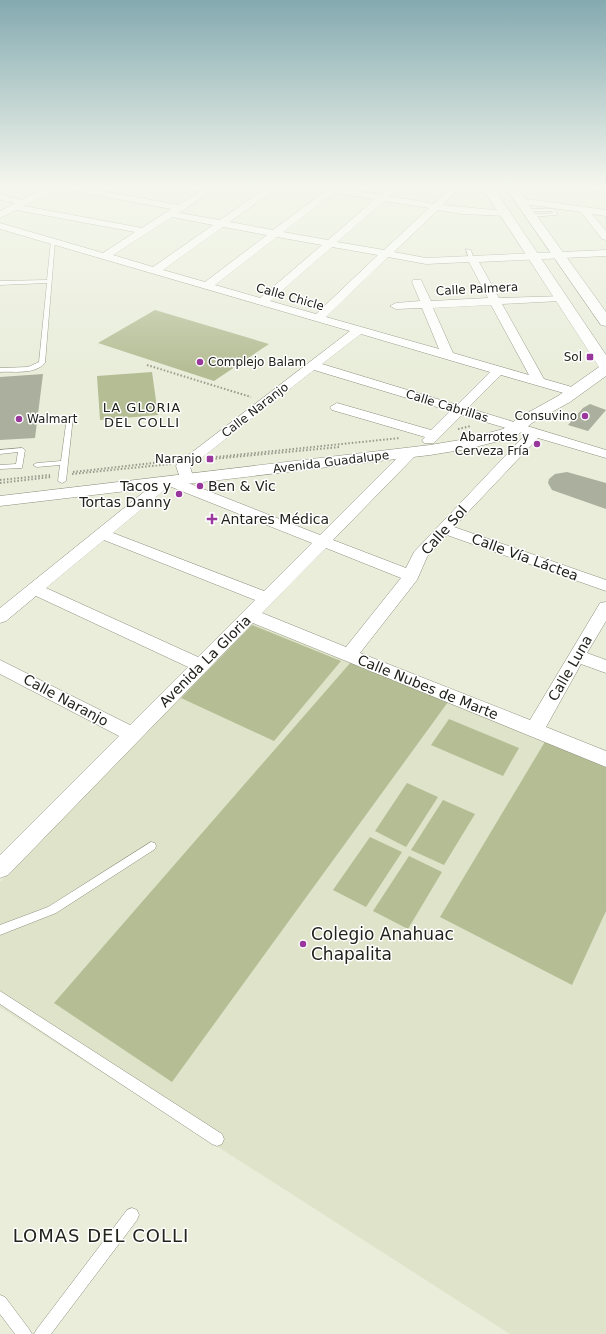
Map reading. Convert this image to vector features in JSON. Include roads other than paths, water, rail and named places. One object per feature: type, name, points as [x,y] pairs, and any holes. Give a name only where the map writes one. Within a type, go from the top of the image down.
[{"type":"main road","points":[[526,246],[606,366]]},
{"type":"main road","points":[[552,246],[606,322]]},
{"type":"main road","points":[[512,424],[554,405],[606,369]]},
{"type":"main road","name":"Avenida Guadalupe","points":[[0,502],[167,482],[187,467],[433,436],[473,434],[512,424]]},
{"type":"main road","name":"Avenida Guadalupe","points":[[0,488],[63,476],[187,467],[407,443],[467,444],[499,437],[512,424]]},
{"type":"street","name":"Calle Chicle","points":[[71,246],[357,331],[574,392]]},
{"type":"street","points":[[105,256],[120,246]]},
{"type":"street","points":[[154,271],[189,246]]},
{"type":"street","points":[[206,286],[259,246]]},
{"type":"street","points":[[262,302],[327,246]]},
{"type":"street","points":[[343,246],[426,261],[470,255],[532,256],[606,253]]},
{"type":"street","points":[[317,319],[394,246]]},
{"type":"street","points":[[470,255],[540,383]]},
{"type":"street","points":[[417,282],[448,356]]},
{"type":"street","name":"Calle Palmera","points":[[396,306],[560,298]]},
{"type":"street","name":"Calle Naranjo","points":[[187,467],[311,365],[357,331]]},
{"type":"street","name":"Calle Cabrillas","points":[[311,365],[512,424],[606,454]]},
{"type":"street","points":[[337,407],[433,436],[498,371]]},
{"type":"street","name":"Calle Sol","points":[[349,655],[411,576],[420,555],[444,529],[512,424]]},
{"type":"street","name":"Avenida La Gloria","points":[[0,870],[132,734],[202,666],[250,615],[323,542],[407,443]]},
{"type":"street","points":[[0,618],[167,482],[411,576]]},
{"type":"street","name":"Calle Vía Láctea","points":[[444,529],[606,586]]},
{"type":"street","points":[[102,534],[267,598]]},
{"type":"street","points":[[34,589],[202,666]]},
{"type":"street","name":"Calle Luna","points":[[534,730],[578,656],[584,641],[606,607]]},
{"type":"street","name":"Calle Nubes de Marte","points":[[250,615],[606,759]]},
{"type":"street","points":[[578,656],[606,667]]},
{"type":"street","name":"Calle Naranjo","points":[[0,666],[132,734]]},
{"type":"lane","points":[[0,370],[39,367],[42,363],[53,246]]},
{"type":"lane","points":[[0,283],[50,281]]},
{"type":"lane","points":[[63,476],[70,416]]},
{"type":"lane","points":[[0,452],[22,450],[19,466],[0,467]]},
{"type":"lane","points":[[37,465],[65,463]]},
{"type":"lane","points":[[0,930],[52,910],[151,846]]},
{"type":"lane","points":[[0,997],[216,1139]]},
{"type":"lane","points":[[42,1334],[132,1215]]},
{"type":"lane","points":[[0,1302],[24,1334]]},
{"type":"place","name":"Sol","points":[[590,357]]},
{"type":"place","name":"Complejo Balam","points":[[200,362]]},
{"type":"place","name":"Consuvino","points":[[585,416]]},
{"type":"place","name":"Walmart","points":[[19,419]]},
{"type":"place","name":"Abarrotes y Cerveza Fría","points":[[537,444]]},
{"type":"place","name":"Naranjo","points":[[210,459]]},
{"type":"place","name":"Ben & Vic","points":[[200,486]]},
{"type":"place","name":"Tacos y Tortas Danny","points":[[179,494]]},
{"type":"place","name":"Antares Médica","points":[[212,519]]},
{"type":"place","name":"Colegio Anahuac Chapalita","points":[[303,944]]},
{"type":"district","name":"LA GLORIA DEL COLLI","points":[[142,414]]},
{"type":"district","name":"LOMAS DEL COLLI","points":[[101,1236]]}]
